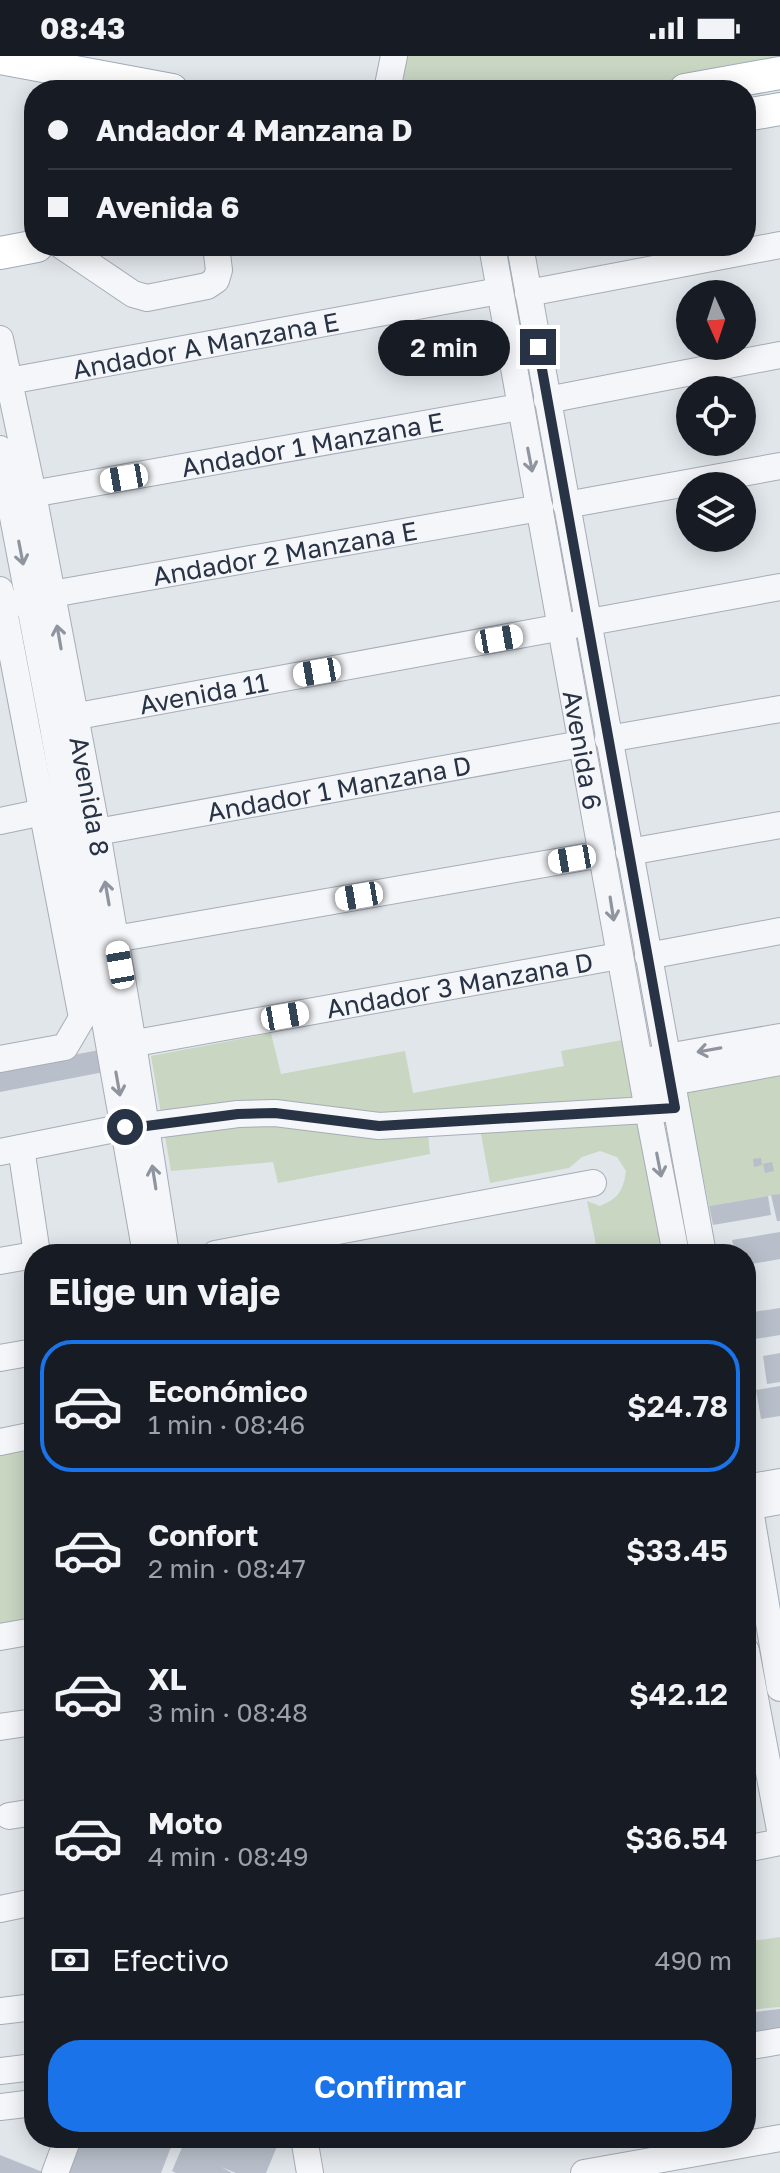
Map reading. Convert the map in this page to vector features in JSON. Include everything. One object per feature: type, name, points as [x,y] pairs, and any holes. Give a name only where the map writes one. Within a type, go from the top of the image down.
[{"type":"main road","points":[[0,58],[118,80]]},
{"type":"main road","points":[[741,80],[780,73]]},
{"type":"main road","points":[[756,113],[780,109]]},
{"type":"main road","points":[[0,253],[24,248]]},
{"type":"street","points":[[389,80],[394,56]]},
{"type":"street","points":[[756,250],[780,245]]},
{"type":"street","points":[[77,256],[133,294],[147,298],[207,286],[216,280],[219,270],[217,256]]},
{"type":"street","name":"Avenida 6","points":[[494,256],[674,1244]]},
{"type":"street","name":"Avenida 6","points":[[522,256],[701,1244]]},
{"type":"street","points":[[528,293],[722,256]]},
{"type":"street","name":"Andador A Manzana E","points":[[9,381],[499,291]]},
{"type":"street","name":"Avenida 8","points":[[0,339],[9,381],[21,496],[136,1126],[164,1244]]},
{"type":"street","points":[[547,400],[780,355]]},
{"type":"street","name":"Andador 1 Manzana E","points":[[21,496],[520,407]]},
{"type":"street","name":"Avenida 8","points":[[0,449],[21,496]]},
{"type":"street","points":[[566,505],[780,466]]},
{"type":"street","name":"Andador 2 Manzana E","points":[[1,601],[540,508]]},
{"type":"street","name":"Avenida 11","points":[[63,719],[780,587]]},
{"type":"street","points":[[0,1059],[65,1047],[82,1018],[1,601]]},
{"type":"street","points":[[608,739],[780,709]]},
{"type":"street","name":"Avenida 8","points":[[63,719],[97,832],[115,939],[122,1045]]},
{"type":"street","name":"Andador 1 Manzana D","points":[[97,832],[581,744]]},
{"type":"street","points":[[0,821],[43,812]]},
{"type":"street","points":[[629,852],[780,825]]},
{"type":"street","points":[[115,939],[602,854]]},
{"type":"street","points":[[648,956],[780,931]]},
{"type":"street","name":"Andador 3 Manzana D","points":[[122,1045],[619,956]]},
{"type":"street","points":[[643,1087],[671,1083],[780,1037]]},
{"type":"street","points":[[33,1244],[11,1150],[136,1126],[238,1114],[275,1113],[379,1126],[671,1083],[780,1062]]},
{"type":"street","name":"Avenida 8","points":[[136,1126],[145,1244]]},
{"type":"street","points":[[268,1244],[593,1183]]},
{"type":"street","points":[[0,1261],[24,1257]]},
{"type":"street","points":[[0,1358],[24,1354]]},
{"type":"street","points":[[0,1442],[24,1437]]},
{"type":"street","points":[[756,1491],[780,1482]]},
{"type":"street","points":[[756,1497],[780,1501]]},
{"type":"street","points":[[756,1537],[774,1620],[780,1688]]},
{"type":"street","points":[[0,1637],[24,1633]]},
{"type":"street","points":[[0,1727],[24,1723]]},
{"type":"street","points":[[756,1741],[780,1830]]},
{"type":"street","points":[[756,1847],[780,1842]]},
{"type":"street","points":[[0,1909],[24,1904]]},
{"type":"street","points":[[0,2011],[24,2008]]},
{"type":"street","points":[[756,2045],[780,2041]]},
{"type":"street","points":[[0,2071],[24,2068]]},
{"type":"street","points":[[0,2107],[24,2104]]},
{"type":"street","points":[[756,2142],[780,2138]]},
{"type":"street","points":[[55,2173],[64,2148]]},
{"type":"street","points":[[306,2148],[310,2173]]},
{"type":"street","points":[[584,2173],[724,2148]]},
{"type":"green space","points":[[397,56],[780,56],[780,76],[756,80],[392,80]]},
{"type":"green space","points":[[271,1033],[281,1074],[405,1051],[413,1093],[564,1066],[561,1051],[628,1039],[664,1244],[596,1244],[587,1201],[600,1206],[616,1197],[626,1171],[617,1157],[600,1151],[582,1157],[569,1168],[490,1183],[481,1134],[428,1134],[430,1154],[278,1183],[273,1162],[171,1171],[151,1056]]},
{"type":"green space","points":[[780,1076],[780,1194],[709,1206],[686,1092]]},
{"type":"green space","points":[[24,1444],[24,1622],[0,1626],[0,1448]]},
{"type":"green space","points":[[780,1937],[780,2007],[756,2009],[756,1941]]},
{"type":"building","points":[[99,1050],[104,1072],[0,1092],[0,1069]]},
{"type":"building","points":[[761,1158],[762,1165],[754,1167],[753,1159]]},
{"type":"building","points":[[772,1162],[774,1171],[765,1173],[763,1164]]},
{"type":"building","points":[[780,1194],[780,1221],[777,1221],[771,1195]]},
{"type":"building","points":[[768,1196],[771,1215],[713,1225],[709,1206]]},
{"type":"building","points":[[780,1232],[780,1259],[756,1263],[756,1244],[733,1244],[732,1240]]},
{"type":"building","points":[[780,1308],[780,1335],[756,1339],[756,1312]]},
{"type":"building","points":[[780,1353],[780,1382],[767,1384],[763,1356]]},
{"type":"building","points":[[780,1386],[780,1416],[761,1419],[756,1390]]},
{"type":"building","points":[[780,2009],[780,2030],[756,2034],[756,2012]]},
{"type":"building","points":[[76,2148],[171,2148],[161,2173],[67,2173]]},
{"type":"building","points":[[182,2148],[276,2148],[266,2173],[236,2173],[221,2167],[232,2173],[172,2171]]},
{"type":"building","points":[[0,2155],[45,2173],[0,2173]]},
{"type":"route","points":[[125,1127],[238,1114],[275,1113],[379,1126],[675,1108],[538,347]]}]
